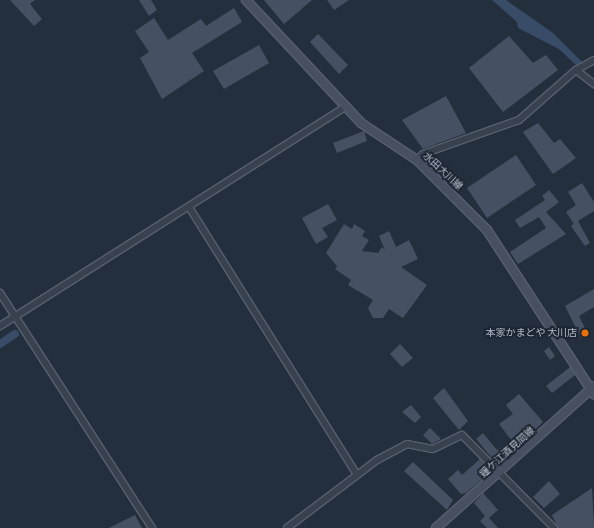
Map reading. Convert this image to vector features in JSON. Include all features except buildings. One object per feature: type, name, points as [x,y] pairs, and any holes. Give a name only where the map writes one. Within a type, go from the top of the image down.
[{"type":"main road","name":"水田大川線","points":[[246,0],[345,107],[381,139],[418,160],[487,230],[593,390]]},
{"type":"main road","name":"鐘ケ江酒見間線","points":[[436,528],[593,390]]},
{"type":"street","points":[[418,160],[423,154],[519,120],[576,70],[594,60]]},
{"type":"street","points":[[576,70],[594,84]]},
{"type":"street","points":[[0,326],[345,107]]},
{"type":"street","points":[[189,207],[356,472]]},
{"type":"street","points":[[0,293],[152,528]]},
{"type":"street","points":[[287,528],[356,472],[407,444],[434,449],[462,434],[554,528]]},
{"type":"water","points":[[492,0],[506,0],[553,33],[583,63],[577,66],[559,49],[518,28],[517,22]]},
{"type":"waterway","points":[[0,344],[15,334]]},
{"type":"place","name":"本家かまどや 大川店","points":[[585,333]]}]
